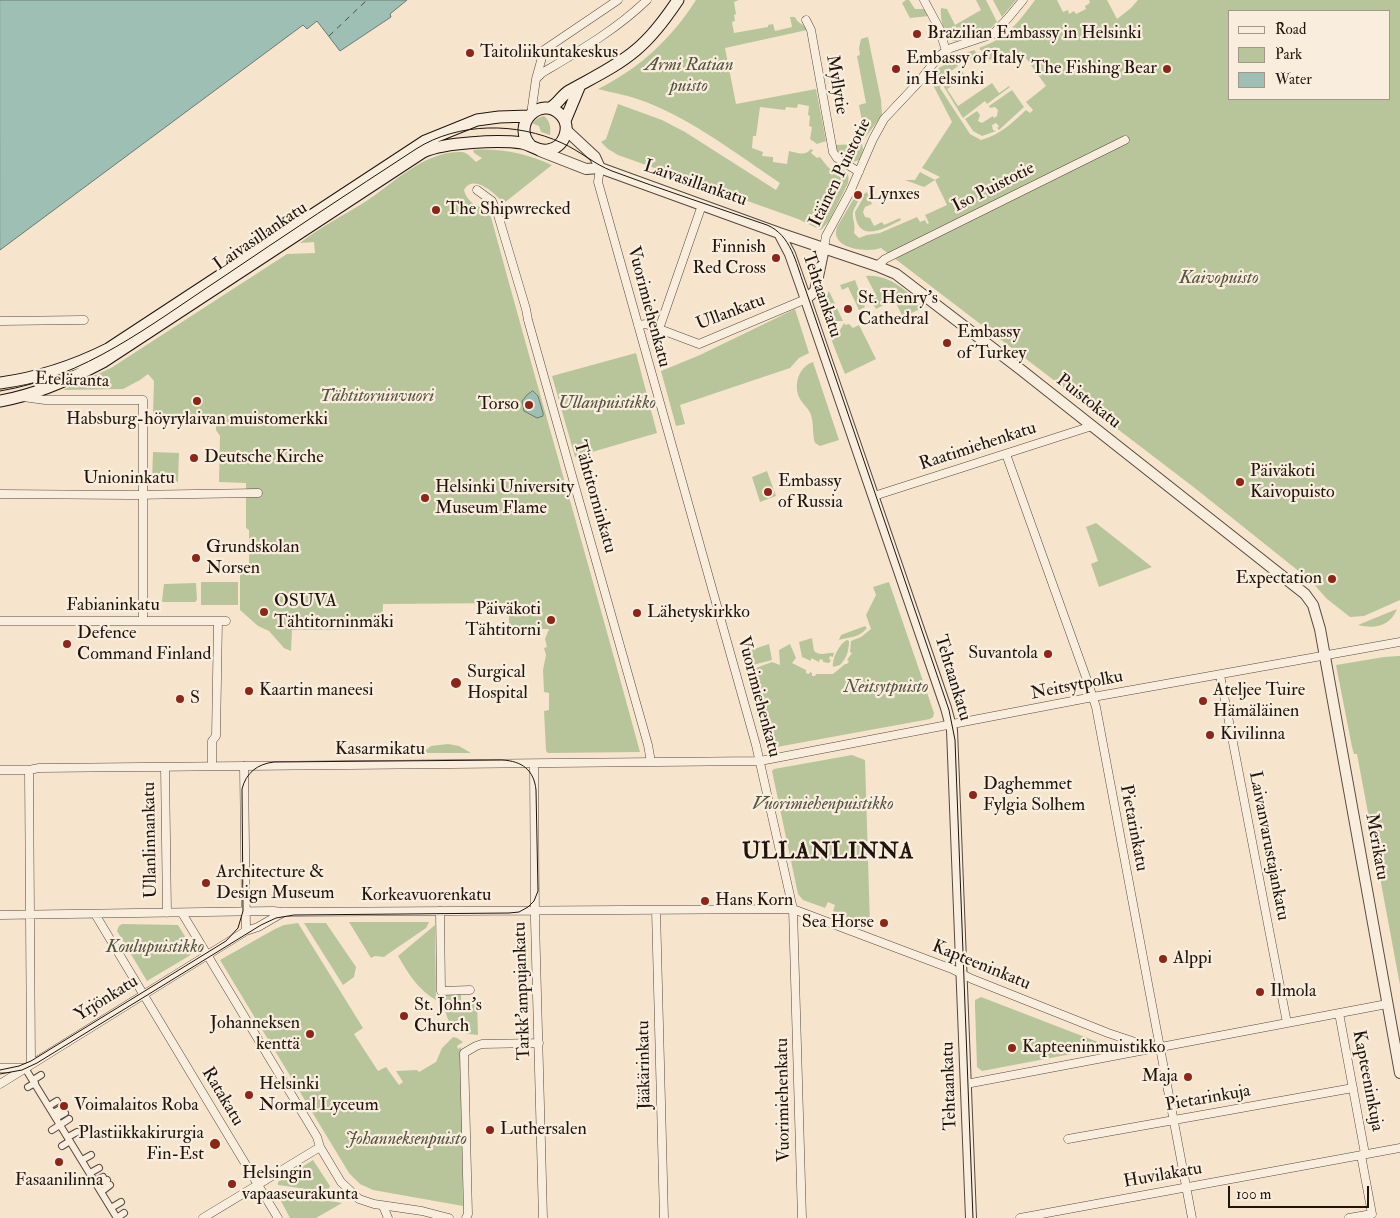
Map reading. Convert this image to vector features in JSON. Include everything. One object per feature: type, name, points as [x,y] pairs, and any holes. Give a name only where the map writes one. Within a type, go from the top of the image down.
[{"type":"main road","points":[[565,126],[560,114],[550,108],[559,102],[567,92],[636,50],[654,32],[676,1]]},
{"type":"main road","points":[[565,126],[580,85]]},
{"type":"main road","name":"Laivasillankatu","points":[[20,380],[79,362],[115,344],[426,141],[477,120],[530,115],[542,108],[550,108]]},
{"type":"main road","points":[[530,115],[525,123],[524,131],[526,140],[535,148]]},
{"type":"main road","name":"Laivasillankatu","points":[[18,397],[66,380],[110,358],[424,152],[439,146],[510,142],[551,150],[558,146],[563,139],[565,126]]},
{"type":"main road","name":"Eteläranta","points":[[0,383],[20,380]]},
{"type":"main road","name":"Eteläranta","points":[[0,401],[18,397]]},
{"type":"street","points":[[530,115],[536,79],[544,50],[618,0]]},
{"type":"street","points":[[536,79],[542,73],[601,38],[631,16],[648,0]]},
{"type":"street","points":[[924,0],[939,28],[946,50],[993,34],[1023,0]]},
{"type":"street","name":"Myllytie","points":[[806,20],[811,30],[833,152],[837,158],[859,172]]},
{"type":"street","name":"Itäinen Puistotie","points":[[824,248],[826,236],[884,119],[946,50]]},
{"type":"street","points":[[565,126],[595,157],[600,168]]},
{"type":"street","name":"Iso Puistotie","points":[[877,266],[885,259],[1125,140]]},
{"type":"street","name":"Laivasillankatu","points":[[535,148],[586,169],[600,168],[779,233]]},
{"type":"street","name":"Vuorimiehenkatu","points":[[600,168],[598,182],[760,761],[793,909],[802,1218]]},
{"type":"street","name":"Tähtitorninkatu","points":[[477,190],[492,201],[501,224],[594,550],[646,737],[651,762]]},
{"type":"street","points":[[658,329],[702,205]]},
{"type":"street","name":"Puistokatu","points":[[779,233],[896,274],[1304,594],[1313,605],[1325,655]]},
{"type":"street","name":"Tehtaankatu","points":[[779,233],[790,254],[806,299],[951,726],[971,1218]]},
{"type":"street","points":[[806,299],[815,291],[824,248]]},
{"type":"street","name":"Ullankatu","points":[[638,325],[646,324],[699,344],[806,299]]},
{"type":"street","points":[[0,321],[84,320]]},
{"type":"street","name":"Eteläranta","points":[[18,397],[45,400],[143,400],[143,495]]},
{"type":"street","name":"Raatimiehenkatu","points":[[874,496],[1092,426]]},
{"type":"street","name":"Pietarinkatu","points":[[1006,454],[1093,697],[1192,1218]]},
{"type":"street","name":"Unioninkatu","points":[[0,494],[143,495],[258,493]]},
{"type":"street","points":[[143,495],[144,621]]},
{"type":"street","name":"Fabianinkatu","points":[[0,621],[222,621],[217,663],[216,736],[212,741],[212,766]]},
{"type":"street","name":"Neitsytpolku","points":[[760,761],[951,726],[1093,697],[1400,642]]},
{"type":"street","name":"Merikatu","points":[[1325,655],[1400,1073]]},
{"type":"street","name":"Laivanvarustajankatu","points":[[1220,675],[1287,1023]]},
{"type":"street","name":"Kasarmikatu","points":[[0,770],[39,768],[760,761]]},
{"type":"street","name":"Tarkk'ampujankatu","points":[[534,764],[535,910],[543,1218]]},
{"type":"street","points":[[244,766],[246,931]]},
{"type":"street","name":"Ullanlinnankatu","points":[[165,767],[167,913]]},
{"type":"street","points":[[28,1087],[31,1074],[29,770]]},
{"type":"street","name":"Kapteeninkatu","points":[[793,909],[1108,1033],[1141,1044],[1158,1047]]},
{"type":"street","name":"Korkeavuorenkatu","points":[[0,915],[246,911],[793,909]]},
{"type":"street","name":"Jääkärinkatu","points":[[656,910],[664,1218]]},
{"type":"street","points":[[440,911],[441,991],[470,990]]},
{"type":"street","name":"Yrjönkatu","points":[[0,1084],[31,1074],[143,995],[246,931],[258,927],[284,912]]},
{"type":"street","points":[[182,913],[315,1134],[320,1147],[341,1182],[359,1199],[383,1206],[422,1211],[449,1218]]},
{"type":"street","name":"Ratakatu","points":[[95,914],[278,1218]]},
{"type":"street","name":"Kapteeninkatu","points":[[966,1084],[1387,1004]]},
{"type":"street","name":"Kapteeninkuja","points":[[1339,1013],[1353,1088],[1372,1214],[1349,1218]]},
{"type":"street","points":[[466,1218],[468,1214],[464,1053],[482,1044],[539,1043]]},
{"type":"street","points":[[0,1068],[41,1075]]},
{"type":"street","points":[[31,1074],[44,1092],[58,1121],[73,1142],[117,1218],[124,1213]]},
{"type":"street","name":"Pietarinkuja","points":[[1068,1140],[1353,1088]]},
{"type":"street","points":[[49,1105],[57,1100]]},
{"type":"street","points":[[52,1130],[58,1121],[67,1116],[58,1121]]},
{"type":"street","points":[[62,1146],[73,1142],[77,1132]]},
{"type":"street","points":[[203,1218],[320,1147]]},
{"type":"street","name":"Huvilakatu","points":[[1020,1218],[1400,1148]]},
{"type":"street","points":[[82,1160],[90,1155]]},
{"type":"street","points":[[90,1173],[99,1168]]},
{"type":"street","points":[[97,1185],[106,1180],[97,1185]]},
{"type":"street","points":[[106,1200],[114,1196]]},
{"type":"street","points":[[112,1209],[120,1204]]},
{"type":"street","points":[[383,1206],[388,1218]]},
{"type":"green space","name":"Armi Ratian puisto","points":[[696,0],[739,0],[734,2],[736,14],[734,15],[735,21],[732,22],[734,33],[768,27],[768,25],[773,24],[775,31],[792,27],[790,17],[795,17],[807,30],[725,48],[736,104],[816,89],[826,141],[817,144],[810,139],[812,127],[809,126],[809,106],[798,104],[797,108],[786,107],[785,110],[760,107],[756,136],[753,136],[752,148],[763,152],[762,156],[773,157],[773,162],[787,164],[789,151],[804,153],[811,149],[813,150],[811,153],[817,158],[820,157],[838,176],[843,170],[846,172],[848,183],[829,221],[821,230],[798,219],[618,155],[601,142],[606,139],[618,104],[662,120],[685,132],[776,190],[780,183],[715,139],[681,119],[640,100],[598,89],[628,72],[641,62],[665,40]]},
{"type":"green space","points":[[909,0],[915,9],[925,9],[929,16],[910,18],[902,3]]},
{"type":"green space","points":[[976,0],[986,0],[997,22],[990,29],[975,31],[975,35],[962,40],[955,41],[951,39],[943,27],[941,8],[947,9],[955,25],[981,10]]},
{"type":"green space","points":[[993,0],[1016,0],[1002,17]]},
{"type":"green space","name":"Kaivopuisto","points":[[1035,0],[1057,0],[1063,12],[1068,10],[1069,14],[1074,11],[1076,14],[1086,9],[1085,6],[1090,3],[1089,0],[1107,0],[1117,19],[1138,0],[1400,0],[1400,600],[1364,616],[1350,617],[1327,599],[1311,581],[1196,489],[881,248],[868,250],[851,248],[844,245],[836,234],[837,227],[853,200],[859,196],[853,215],[854,233],[859,238],[880,233],[917,217],[920,222],[925,220],[927,224],[929,223],[925,215],[947,205],[935,180],[940,177],[922,168],[952,122],[930,79],[939,68],[953,59],[958,66],[944,78],[940,88],[970,134],[981,140],[1000,132],[1026,110],[1030,113],[1033,110],[1026,102],[1046,86],[1021,51],[1001,65],[995,57],[990,60],[979,48],[997,40],[1011,29]]},
{"type":"green space","points":[[868,37],[881,100],[882,115],[865,138],[859,105],[866,103],[857,56],[860,55],[861,39]]},
{"type":"green space","points":[[974,50],[983,60],[980,62],[972,58],[964,63],[958,56]]},
{"type":"green space","points":[[961,69],[966,77],[947,89],[958,106],[992,83],[999,93],[1010,87],[987,104],[985,101],[963,118],[944,87],[946,81]]},
{"type":"green space","points":[[1012,90],[1024,107],[999,130],[997,128],[999,126],[996,123],[992,125],[993,130],[996,131],[982,136],[973,131],[965,119],[977,111],[980,115],[978,121],[982,123],[993,116],[994,118],[997,116],[998,110],[995,107],[990,108],[989,106]]},
{"type":"green space","points":[[544,116],[550,124],[550,135],[541,132],[539,126],[532,123]]},
{"type":"green space","points":[[862,144],[863,150],[859,160],[853,162],[839,153],[834,145]]},
{"type":"green space","name":"Tähtitorninvuori","points":[[473,150],[494,150],[514,153],[552,165],[504,203],[490,190],[479,184],[468,185],[464,190],[467,198],[473,203],[489,210],[640,752],[548,753],[546,751],[544,711],[549,710],[549,693],[544,692],[543,670],[546,655],[544,648],[547,647],[545,639],[549,629],[531,629],[531,633],[509,633],[509,603],[383,604],[382,629],[292,630],[291,651],[284,648],[269,631],[258,626],[240,610],[240,564],[249,564],[249,530],[246,528],[246,483],[219,482],[220,436],[216,430],[216,415],[153,414],[154,381],[148,374],[123,389],[63,390],[111,368],[287,254],[315,253],[314,242],[300,243],[324,226],[365,202],[409,170],[446,153],[464,152],[476,162],[482,158],[474,153]]},
{"type":"green space","points":[[920,172],[935,180],[924,187],[905,180],[915,180]]},
{"type":"green space","points":[[867,192],[872,204],[865,207],[863,212],[865,217],[870,218],[874,226],[882,222],[884,225],[900,218],[901,220],[880,230],[866,231],[861,228],[857,222],[855,212],[862,200],[862,195]]},
{"type":"green space","points":[[866,276],[883,278],[898,285],[924,307],[903,317],[896,303],[892,301],[876,309],[871,300],[877,297]]},
{"type":"green space","points":[[855,280],[865,307],[859,310],[848,287],[842,290],[840,285]]},
{"type":"green space","points":[[829,291],[843,321],[833,321],[833,329],[840,330],[844,323],[845,325],[849,324],[853,328],[859,325],[876,359],[845,374],[826,321],[826,300]]},
{"type":"green space","points":[[795,309],[809,353],[799,358],[790,368],[680,405],[685,424],[676,426],[661,371],[700,355]]},
{"type":"green space","name":"Ullanpuistikko","points":[[636,353],[657,433],[575,457],[552,376]]},
{"type":"green space","points":[[813,362],[839,440],[820,446],[815,443],[811,415],[800,399],[797,388],[800,372]]},
{"type":"green space","points":[[153,452],[179,453],[178,482],[152,481]]},
{"type":"green space","points":[[767,471],[776,496],[760,502],[752,477]]},
{"type":"green space","points":[[1096,523],[1152,567],[1099,587],[1091,564],[1098,561],[1086,527]]},
{"type":"green space","points":[[201,582],[238,582],[238,605],[201,605]]},
{"type":"green space","name":"Neitsytpuisto","points":[[889,582],[934,713],[933,717],[766,749],[745,672],[772,662],[780,665],[779,650],[790,644],[796,658],[792,663],[806,670],[806,673],[812,673],[812,676],[816,674],[833,674],[849,661],[847,660],[852,653],[850,652],[851,641],[861,637],[871,629],[866,615],[876,595],[873,587]]},
{"type":"green space","points":[[196,583],[197,600],[195,602],[162,601],[164,584]]},
{"type":"green space","points":[[1397,609],[1386,623],[1370,627],[1358,625]]},
{"type":"green space","points":[[865,626],[867,628],[861,634],[839,640],[841,635]]},
{"type":"green space","points":[[812,638],[814,651],[822,654],[834,653],[833,657],[830,656],[829,659],[831,660],[829,663],[823,662],[820,659],[819,662],[811,658],[811,661],[802,657],[799,642]]},
{"type":"green space","points":[[847,640],[849,644],[846,657],[840,665],[833,667],[837,652]]},
{"type":"green space","points":[[769,644],[772,660],[749,666],[745,652]]},
{"type":"green space","points":[[1400,656],[1400,985],[1357,754],[1354,754],[1352,747],[1336,665]]},
{"type":"green space","points":[[448,744],[459,746],[471,753],[422,753],[431,746]]},
{"type":"green space","name":"Vuorimiehenpuistikko","points":[[852,755],[865,760],[870,926],[836,913],[833,911],[835,905],[828,902],[825,908],[803,900],[798,894],[772,771],[774,769]]},
{"type":"green space","points":[[349,922],[429,922],[426,928],[384,957],[375,956],[371,958]]},
{"type":"green space","name":"Johanneksenpuisto","points":[[298,923],[363,1028],[354,1034],[378,1071],[386,1067],[399,1085],[403,1082],[396,1071],[417,1070],[419,1072],[436,1062],[442,1048],[453,1037],[463,1042],[457,1046],[458,1049],[461,1047],[463,1206],[373,1190],[360,1184],[349,1173],[220,960],[275,929],[284,925]]},
{"type":"green space","points":[[304,923],[326,923],[356,967],[354,977],[343,985]]},
{"type":"green space","name":"Koulupuistikko","points":[[122,924],[178,925],[194,951],[189,956],[147,981],[117,931]]},
{"type":"green space","points":[[435,925],[436,1000],[419,986],[398,956]]},
{"type":"green space","points":[[461,992],[461,1001],[477,1001],[478,1035],[468,1034],[455,1028],[447,1017],[445,993]]},
{"type":"green space","points":[[981,997],[1103,1044],[1103,1048],[982,1071],[977,1067],[975,1006],[975,1000]]},
{"type":"green space","points":[[313,1160],[330,1186],[327,1192],[278,1185],[278,1182]]},
{"type":"green space","points":[[288,1193],[342,1203],[316,1218],[290,1218],[281,1201],[282,1196]]},
{"type":"water","points":[[0,0],[407,0],[390,14],[391,17],[340,51],[317,21],[307,29],[303,25],[0,250]]},
{"type":"water","points":[[533,391],[538,396],[543,413],[543,416],[537,418],[524,411],[522,401]]},
{"type":"ferry route","points":[[329,36],[367,0]]},
{"type":"tram line","points":[[0,391],[31,384],[60,374],[89,362],[116,347],[416,149],[432,140],[469,130],[507,129],[545,136],[569,146],[612,171],[767,225],[775,230],[787,243],[795,259],[949,710],[955,740],[973,1218]]},
{"type":"tram line","points":[[0,1070],[31,1061],[226,941],[238,928],[243,911],[242,789],[246,778],[257,767],[274,762],[502,760],[521,765],[533,777],[536,790],[538,891],[534,901],[528,907],[519,912],[509,913],[294,915],[276,918],[261,925],[37,1063],[22,1070],[0,1074]]},
{"type":"place","name":"Brazilian Embassy in Helsinki","points":[[917,34]]},
{"type":"place","name":"Taitoliikuntakeskus","points":[[470,53]]},
{"type":"place","name":"Embassy of Italy in Helsinki","points":[[896,69]]},
{"type":"place","name":"The Fishing Bear","points":[[1167,69]]},
{"type":"place","name":"Lynxes","points":[[858,195]]},
{"type":"place","name":"The Shipwrecked","points":[[436,210]]},
{"type":"place","name":"Finnish Red Cross","points":[[776,258]]},
{"type":"place","name":"St. Henry's Cathedral","points":[[848,309]]},
{"type":"place","name":"Embassy of Turkey","points":[[947,343]]},
{"type":"place","name":"Habsburg-höyrylaivan muistomerkki","points":[[197,401]]},
{"type":"place","name":"Torso","points":[[529,405]]},
{"type":"place","name":"Deutsche Kirche","points":[[194,458]]},
{"type":"place","name":"Päiväkoti Kaivopuisto","points":[[1240,482]]},
{"type":"place","name":"Embassy of Russia","points":[[768,492]]},
{"type":"place","name":"Helsinki University Museum Flame","points":[[425,498]]},
{"type":"place","name":"Grundskolan Norsen","points":[[196,558]]},
{"type":"place","name":"Expectation","points":[[1332,579]]},
{"type":"place","name":"OSUVA Tähtitorninmäki","points":[[264,612]]},
{"type":"place","name":"Lähetyskirkko","points":[[637,613]]},
{"type":"place","name":"Päiväkoti Tähtitorni","points":[[551,620]]},
{"type":"place","name":"Defence Command Finland","points":[[67,644]]},
{"type":"place","name":"Suvantola","points":[[1048,654]]},
{"type":"place","name":"Surgical Hospital","points":[[456,683]]},
{"type":"place","name":"Kaartin maneesi","points":[[249,691]]},
{"type":"place","name":"S","points":[[180,699]]},
{"type":"place","name":"Ateljee Tuire Hämäläinen","points":[[1203,701]]},
{"type":"place","name":"Kivilinna","points":[[1210,735]]},
{"type":"place","name":"Daghemmet Fylgia Solhem","points":[[973,795]]},
{"type":"place","name":"Architecture & Design Museum","points":[[206,883]]},
{"type":"place","name":"Hans Korn","points":[[705,901]]},
{"type":"place","name":"Sea Horse","points":[[884,923]]},
{"type":"place","name":"Alppi","points":[[1163,959]]},
{"type":"place","name":"Ilmola","points":[[1260,992]]},
{"type":"place","name":"St. John's Church","points":[[404,1016]]},
{"type":"place","name":"Johanneksen kenttä","points":[[310,1034]]},
{"type":"place","name":"Kapteeninmuistikko","points":[[1012,1048]]},
{"type":"place","name":"Maja","points":[[1188,1077]]},
{"type":"place","name":"Helsinki Normal Lyceum","points":[[249,1095]]},
{"type":"place","name":"Voimalaitos Roba","points":[[64,1106]]},
{"type":"place","name":"Luthersalen","points":[[490,1130]]},
{"type":"place","name":"Plastiikkakirurgia Fin-Est","points":[[215,1144]]},
{"type":"place","name":"Fasaanilinna","points":[[59,1162]]},
{"type":"place","name":"Helsingin vapaaseurakunta","points":[[232,1184]]},
{"type":"district","name":"ULLANLINNA","points":[[828,853]]}]
